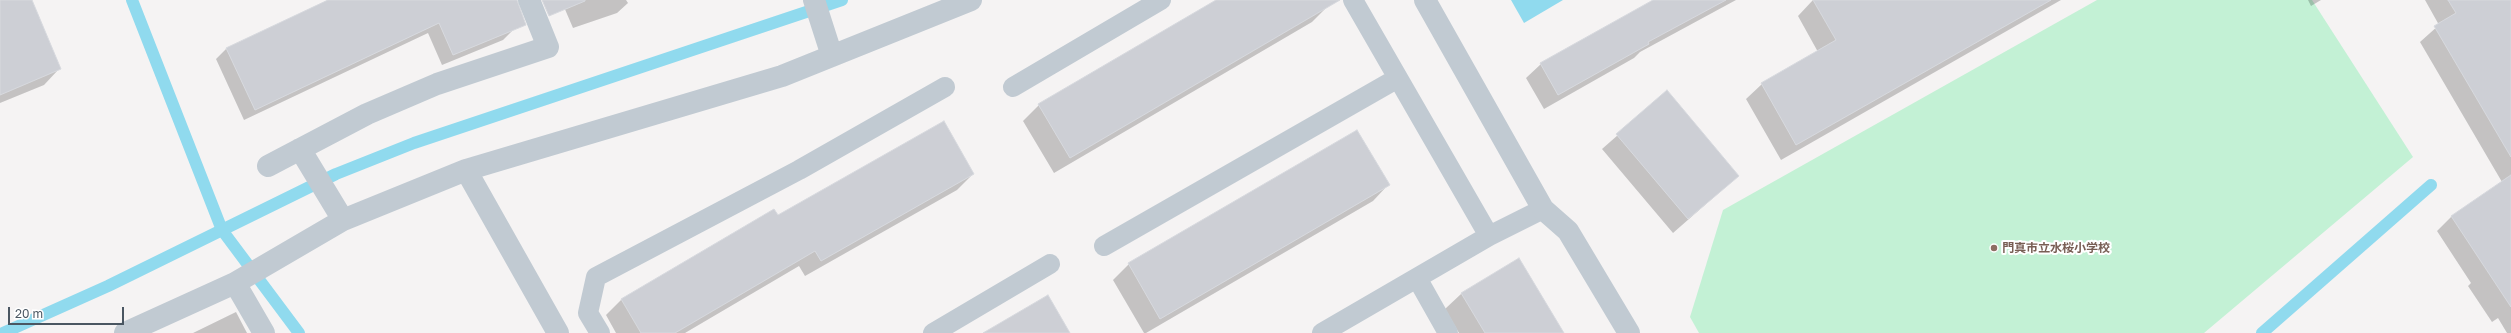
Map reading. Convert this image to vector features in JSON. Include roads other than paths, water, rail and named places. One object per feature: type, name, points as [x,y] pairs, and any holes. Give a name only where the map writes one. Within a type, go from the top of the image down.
[{"type":"street","points":[[268,166],[367,114],[437,84],[548,47],[529,0]]},
{"type":"street","points":[[814,0],[832,56]]},
{"type":"street","points":[[125,333],[235,283],[343,220],[466,170],[782,76],[971,0]]},
{"type":"street","points":[[1425,0],[1543,209],[1568,231],[1629,333]]},
{"type":"street","points":[[300,149],[343,220]]},
{"type":"street","points":[[466,170],[558,333]]},
{"type":"street","points":[[235,283],[264,333]]},
{"type":"lane","points":[[1013,87],[1161,0]]},
{"type":"lane","points":[[1353,0],[1489,236]]},
{"type":"lane","points":[[1104,246],[1398,78]]},
{"type":"lane","points":[[600,333],[588,313],[596,277],[799,170],[945,87]]},
{"type":"lane","points":[[1322,333],[1489,236],[1543,209]]},
{"type":"lane","points":[[933,333],[1050,264]]},
{"type":"lane","points":[[1417,278],[1448,333]]},
{"type":"water","points":[[1511,0],[1563,0],[1524,23]]},
{"type":"waterway","points":[[132,0],[222,230],[299,333]]},
{"type":"waterway","points":[[3,333],[108,286],[336,174],[414,143],[842,0]]},
{"type":"waterway","points":[[2262,333],[2431,185]]},
{"type":"place","name":"門真市立水桜小学校","points":[[1994,248]]}]
